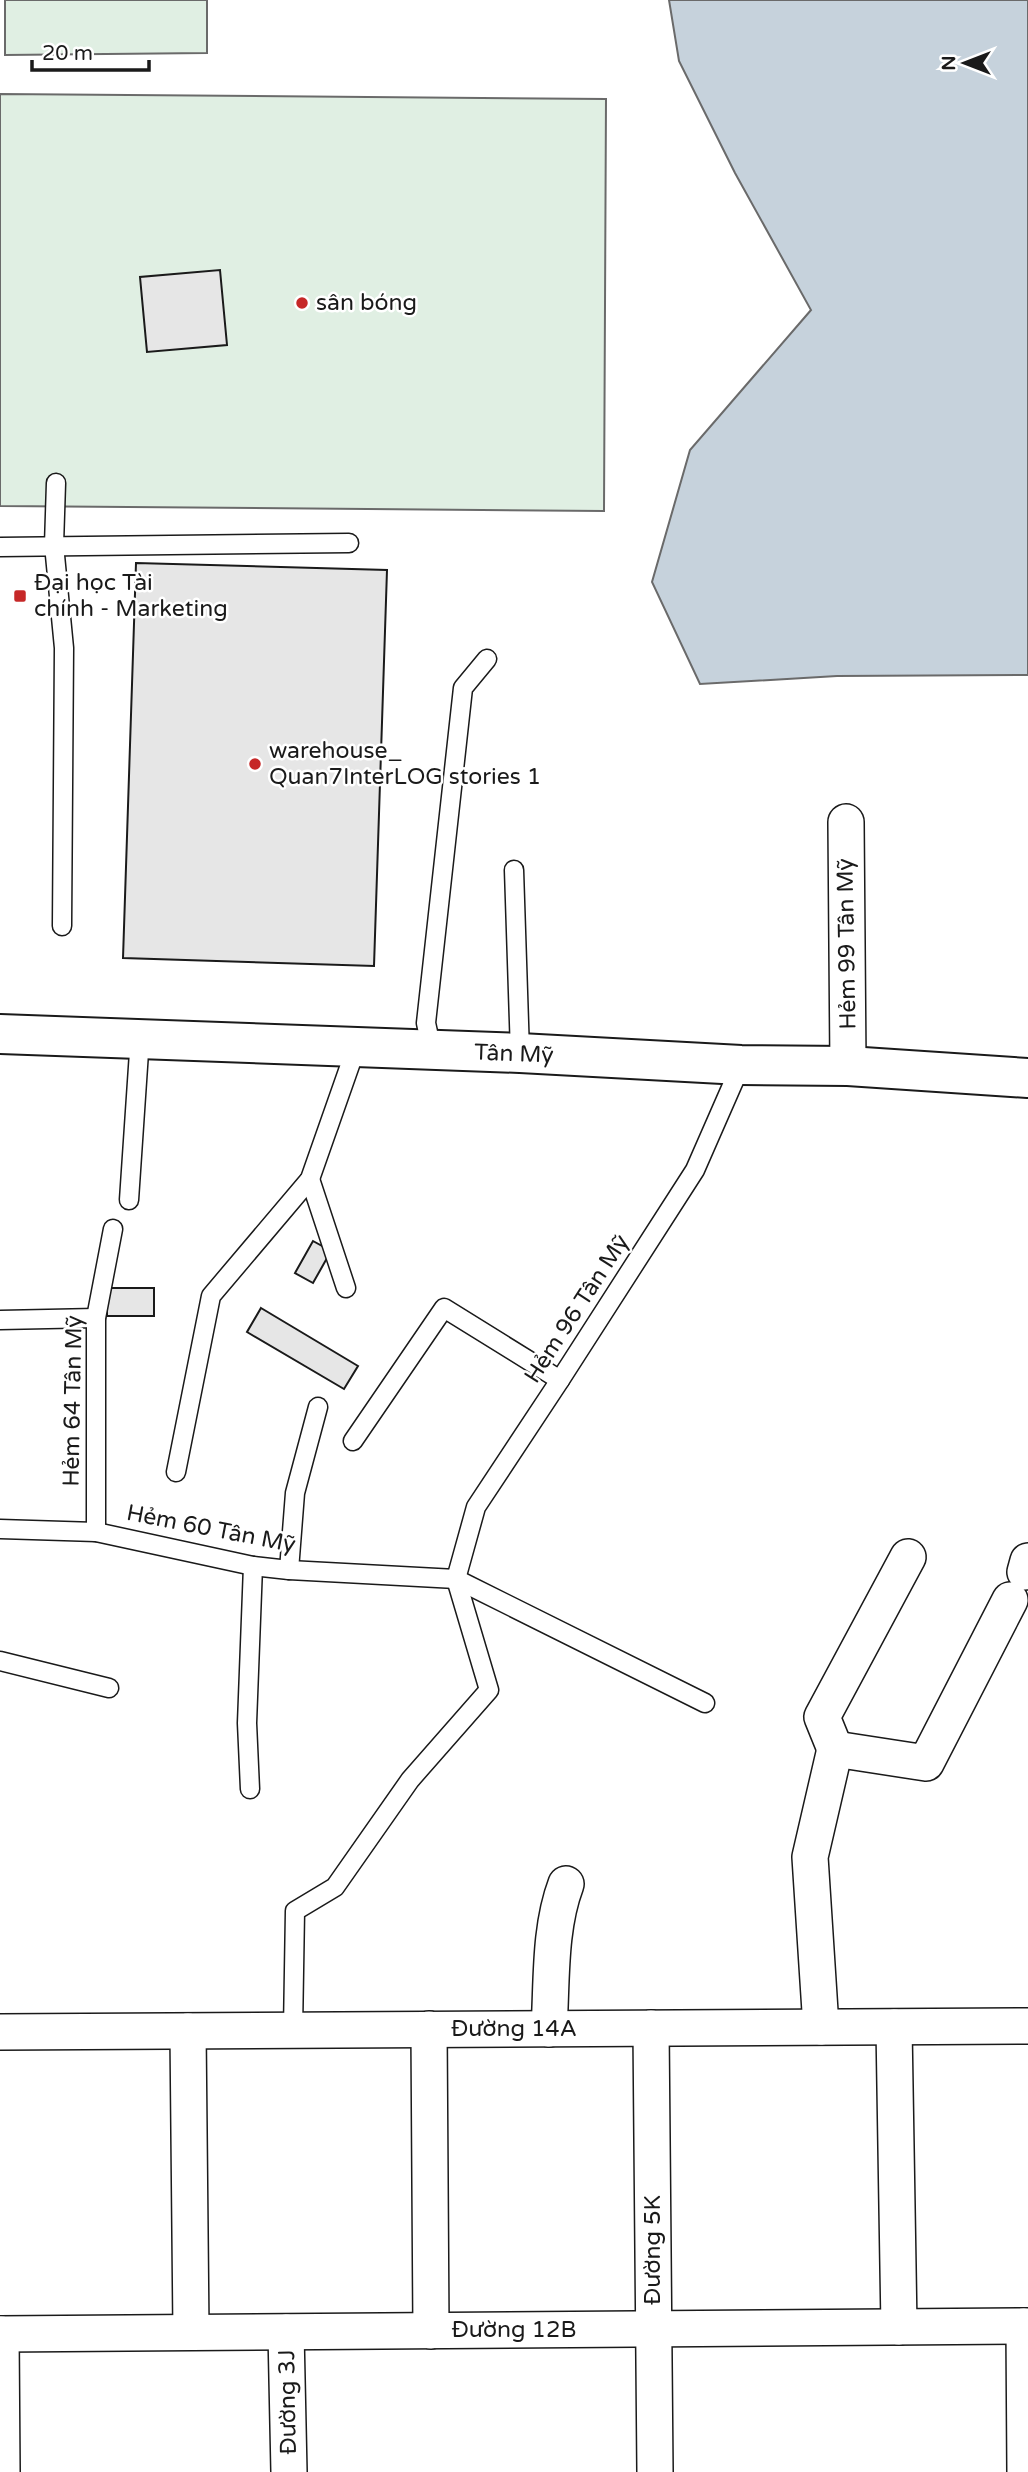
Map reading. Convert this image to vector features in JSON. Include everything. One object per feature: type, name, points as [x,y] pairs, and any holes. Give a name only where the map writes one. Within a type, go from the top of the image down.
[{"type":"street","name":"Hẻm 99 Tân Mỹ","points":[[846,822],[848,1066]]},
{"type":"street","name":"Tân Mỹ","points":[[0,1034],[140,1037],[741,1065],[848,1066],[1028,1078]]},
{"type":"street","points":[[821,2027],[810,1857],[835,1749],[822,1717],[908,1557]]},
{"type":"street","points":[[835,1749],[926,1763],[1021,1577]]},
{"type":"street","points":[[550,2029],[555,1930],[558,1904],[566,1884]]},
{"type":"street","name":"Đường 14A","points":[[0,2032],[1028,2026]]},
{"type":"street","points":[[894,2027],[899,2327]]},
{"type":"street","name":"Đường 5K","points":[[652,2028],[655,2472]]},
{"type":"street","points":[[429,2029],[431,2330]]},
{"type":"street","points":[[188,2031],[191,2332]]},
{"type":"street","points":[[1025,2472],[1026,2326]]},
{"type":"street","name":"Đường 12B","points":[[0,2334],[1026,2326]]},
{"type":"street","name":"Đường 3J","points":[[286,2332],[289,2472]]},
{"type":"street","points":[[0,2334],[2,2472]]},
{"type":"lane","points":[[56,484],[54,545],[64,648],[62,926]]},
{"type":"lane","points":[[0,547],[349,543]]},
{"type":"lane","points":[[432,1051],[426,1023],[463,688],[487,659]]},
{"type":"lane","points":[[514,870],[520,1053]]},
{"type":"lane","points":[[129,1200],[140,1037]]},
{"type":"lane","points":[[176,1472],[211,1296],[310,1179],[356,1048]]},
{"type":"lane","name":"Hẻm 96 Tân Mỹ","points":[[456,1579],[476,1507],[695,1170],[741,1065]]},
{"type":"lane","points":[[310,1179],[345,1288]]},
{"type":"lane","name":"Hẻm 64 Tân Mỹ","points":[[96,1532],[96,1318],[113,1229]]},
{"type":"lane","points":[[353,1441],[444,1308],[561,1380]]},
{"type":"lane","points":[[0,1320],[96,1318]]},
{"type":"lane","points":[[289,1570],[295,1493],[318,1407]]},
{"type":"lane","name":"Hẻm 60 Tân Mỹ","points":[[0,1529],[96,1532],[253,1566],[289,1570],[456,1579]]},
{"type":"lane","points":[[250,1789],[247,1723],[253,1566]]},
{"type":"lane","points":[[456,1579],[705,1703]]},
{"type":"lane","points":[[293,2030],[295,1911],[335,1887],[410,1780],[489,1690],[456,1579]]},
{"type":"lane","points":[[0,1661],[109,1688]]},
{"type":"green space","points":[[5,0],[207,0],[207,53],[5,55]]},
{"type":"green space","name":"sân bóng","points":[[0,94],[606,99],[604,511],[0,506]]},
{"type":"shaded area","points":[[669,0],[1028,0],[1028,675],[837,676],[700,684],[652,582],[690,450],[811,310],[735,173],[679,61]]},
{"type":"building","points":[[220,270],[227,345],[147,352],[140,277]]},
{"type":"building","name":"warehouse_ Quan7InterLOG stories 1","points":[[136,563],[387,570],[374,966],[123,958]]},
{"type":"building","points":[[313,1241],[331,1251],[313,1283],[295,1273]]},
{"type":"building","points":[[107,1288],[154,1288],[154,1316],[107,1316]]},
{"type":"building","points":[[261,1308],[358,1366],[344,1389],[247,1332]]},
{"type":"place","name":"sân bóng","points":[[302,303]]},
{"type":"place","name":"Đại học Tài chính - Marketing","points":[[20,596]]},
{"type":"place","name":"warehouse_ Quan7InterLOG stories 1","points":[[255,764]]}]
